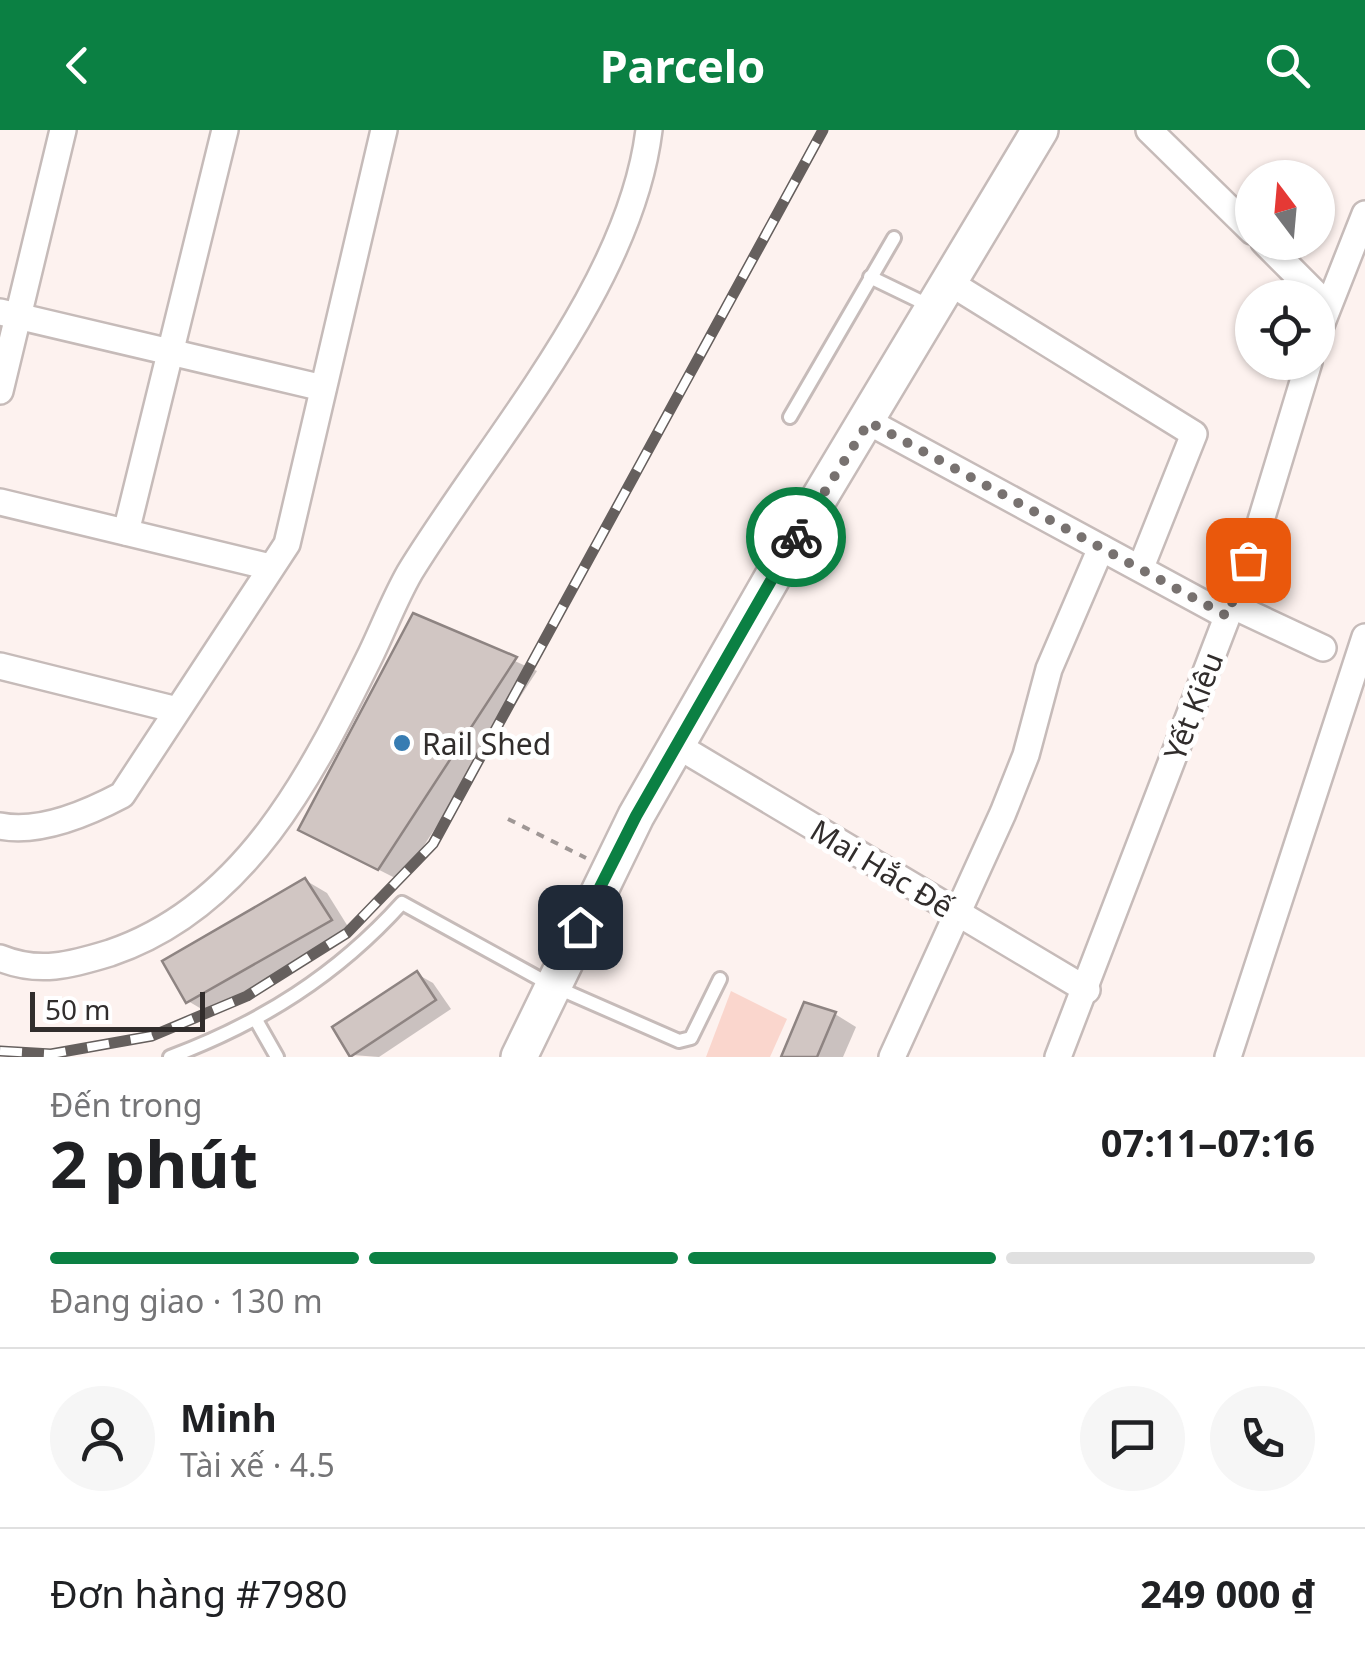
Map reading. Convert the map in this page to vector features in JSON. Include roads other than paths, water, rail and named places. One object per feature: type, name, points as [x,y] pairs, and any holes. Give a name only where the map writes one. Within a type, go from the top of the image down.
[{"type":"street","points":[[0,391],[9,314],[63,130]]},
{"type":"street","points":[[126,532],[225,130]]},
{"type":"street","points":[[0,826],[16,829],[91,812],[122,795],[287,544],[383,130]]},
{"type":"street","points":[[0,958],[53,968],[134,944],[176,921],[226,881],[272,832],[370,656],[409,574],[483,468],[613,256],[638,190],[650,130]]},
{"type":"street","points":[[519,1057],[608,869],[788,550],[944,297],[1040,130]]},
{"type":"street","points":[[1149,130],[1235,215]]},
{"type":"street","points":[[1335,283],[1365,214]]},
{"type":"street","points":[[1282,260],[1302,280]]},
{"type":"street","points":[[944,297],[1194,434],[1141,567]]},
{"type":"street","points":[[9,314],[323,388]]},
{"type":"street","name":"Yết Kiêu","points":[[1058,1057],[1229,610],[1302,380]]},
{"type":"street","points":[[869,422],[1101,548],[1229,610],[1323,648]]},
{"type":"street","points":[[0,502],[270,567]]},
{"type":"street","points":[[892,1057],[1003,813],[1026,754],[1049,669],[1101,548]]},
{"type":"street","points":[[1228,1057],[1365,636]]},
{"type":"street","points":[[0,666],[178,710]]},
{"type":"street","name":"Mai Hắc Đế","points":[[678,746],[1086,990]]},
{"type":"lane","points":[[790,417],[894,238]]},
{"type":"lane","points":[[870,277],[944,297]]},
{"type":"lane","points":[[170,1057],[256,1020],[353,955],[402,903],[552,985],[679,1041],[691,1038],[720,980]]},
{"type":"lane","points":[[256,1020],[277,1057]]},
{"type":"railway","points":[[0,1051],[51,1054],[152,1036],[247,996],[347,933],[433,844],[823,130]]},
{"type":"place","name":"Rail Shed","points":[[402,743]]}]
